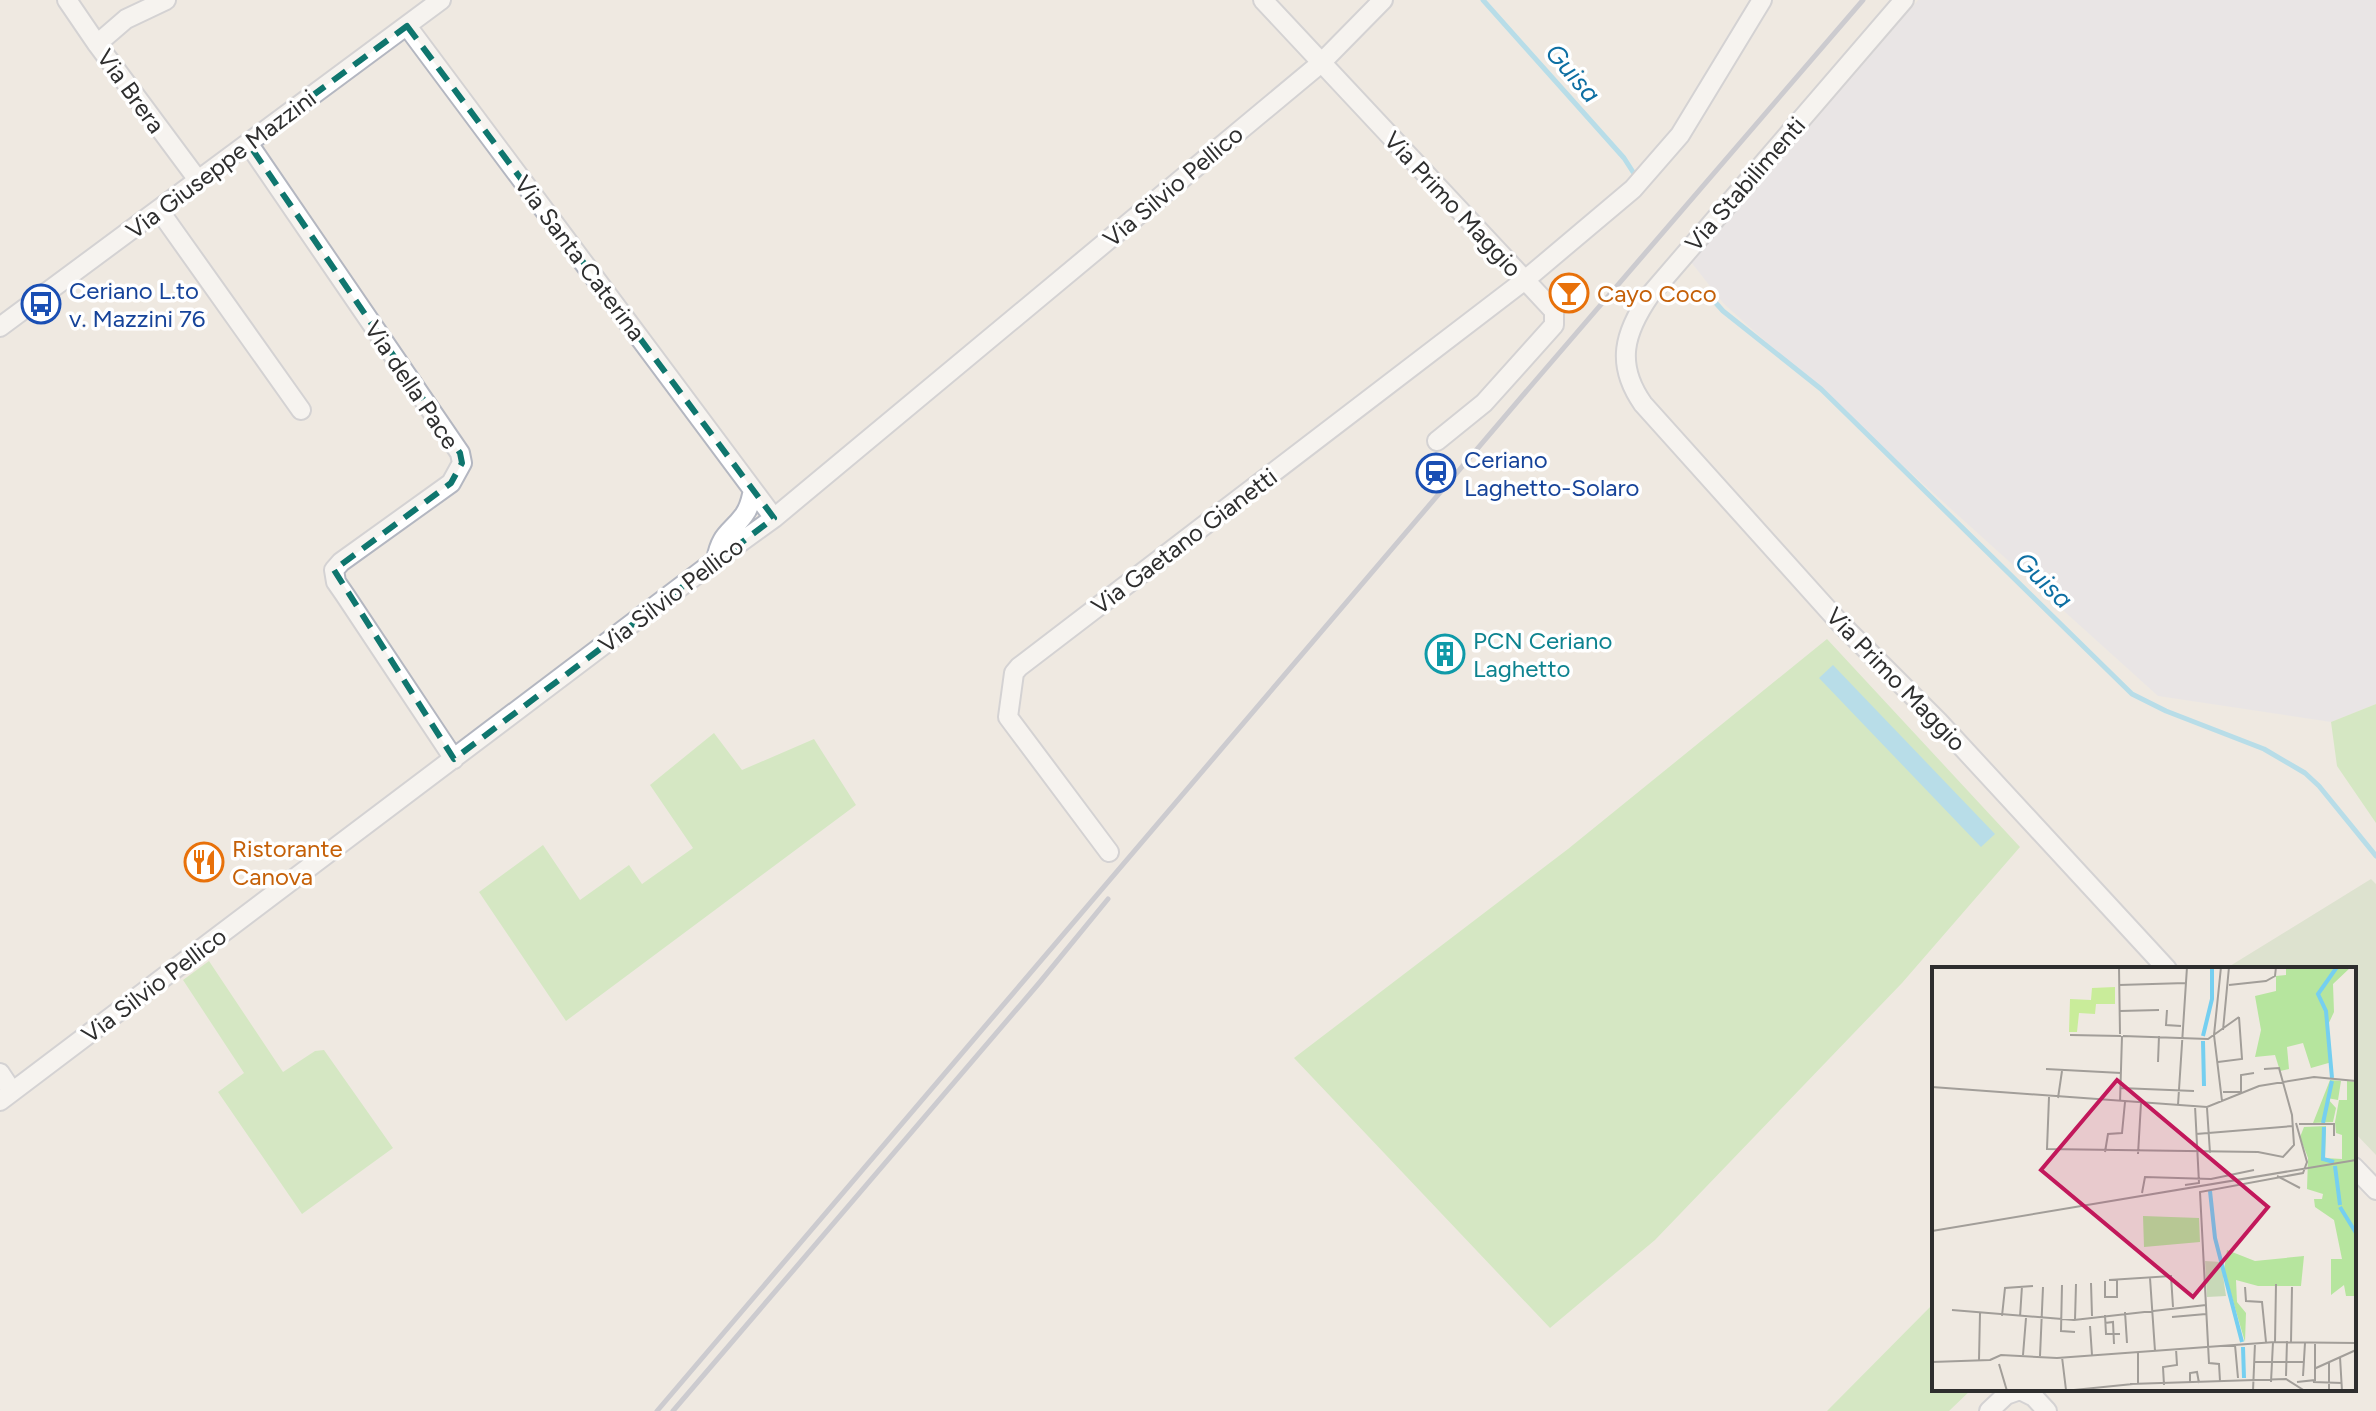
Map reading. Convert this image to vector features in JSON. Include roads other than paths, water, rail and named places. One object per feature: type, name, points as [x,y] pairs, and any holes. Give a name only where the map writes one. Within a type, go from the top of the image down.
[{"type":"street","points":[[97,44],[126,19],[166,0]]},
{"type":"street","name":"Via Giuseppe Mazzini","points":[[0,327],[441,0]]},
{"type":"street","name":"Via Primo Maggio","points":[[1263,0],[1554,311],[1554,325],[1484,403],[1437,441]]},
{"type":"street","name":"Via Silvio Pellico","points":[[6,1096],[774,518],[1321,63],[1383,0]]},
{"type":"street","name":"Via Gaetano Gianetti","points":[[1109,852],[1008,717],[1014,673],[1525,280],[1633,189],[1680,135],[1762,0]]},
{"type":"street","name":"Via Stabilimenti","points":[[1659,422],[1632,389],[1627,376],[1626,345],[1637,314],[1650,295],[1904,0]]},
{"type":"street","name":"Via Brera","points":[[73,2],[97,44],[198,180]]},
{"type":"street","name":"Via Santa Caterina","points":[[407,26],[774,518]]},
{"type":"street","name":"Via della Pace","points":[[248,143],[460,453],[462,463],[451,483],[334,570],[336,582],[454,759]]},
{"type":"street","points":[[159,210],[301,410]]},
{"type":"street","name":"Via Primo Maggio","points":[[1659,422],[1839,622],[1938,721],[2165,967]]},
{"type":"street","points":[[716,560],[726,533],[749,507],[753,490]]},
{"type":"street","points":[[0,1073],[6,1096]]},
{"type":"street","points":[[2356,1169],[2376,1190]]},
{"type":"street","points":[[1989,1411],[2006,1395],[2017,1391]]},
{"type":"street","points":[[2022,1391],[2034,1397],[2047,1411]]},
{"type":"water","points":[[1833,665],[1995,834],[1981,847],[1819,678]]},
{"type":"waterway","name":"Guisa","points":[[1483,0],[1624,158],[1633,172]]},
{"type":"waterway","name":"Guisa","points":[[1706,292],[1723,311],[1821,389],[2132,694],[2166,711],[2264,749],[2305,773],[2376,856]]},
{"type":"railway","points":[[657,1411],[1863,0]]},
{"type":"railway","points":[[673,1411],[1108,899]]},
{"type":"place","name":"Cayo Coco","points":[[1569,293]]},
{"type":"place","name":"Ceriano L.to v. Mazzini 76","points":[[41,304]]},
{"type":"place","name":"Ceriano Laghetto-Solaro","points":[[1436,473]]},
{"type":"place","name":"PCN Ceriano Laghetto","points":[[1445,654]]},
{"type":"place","name":"Ristorante Canova","points":[[204,862]]}]
